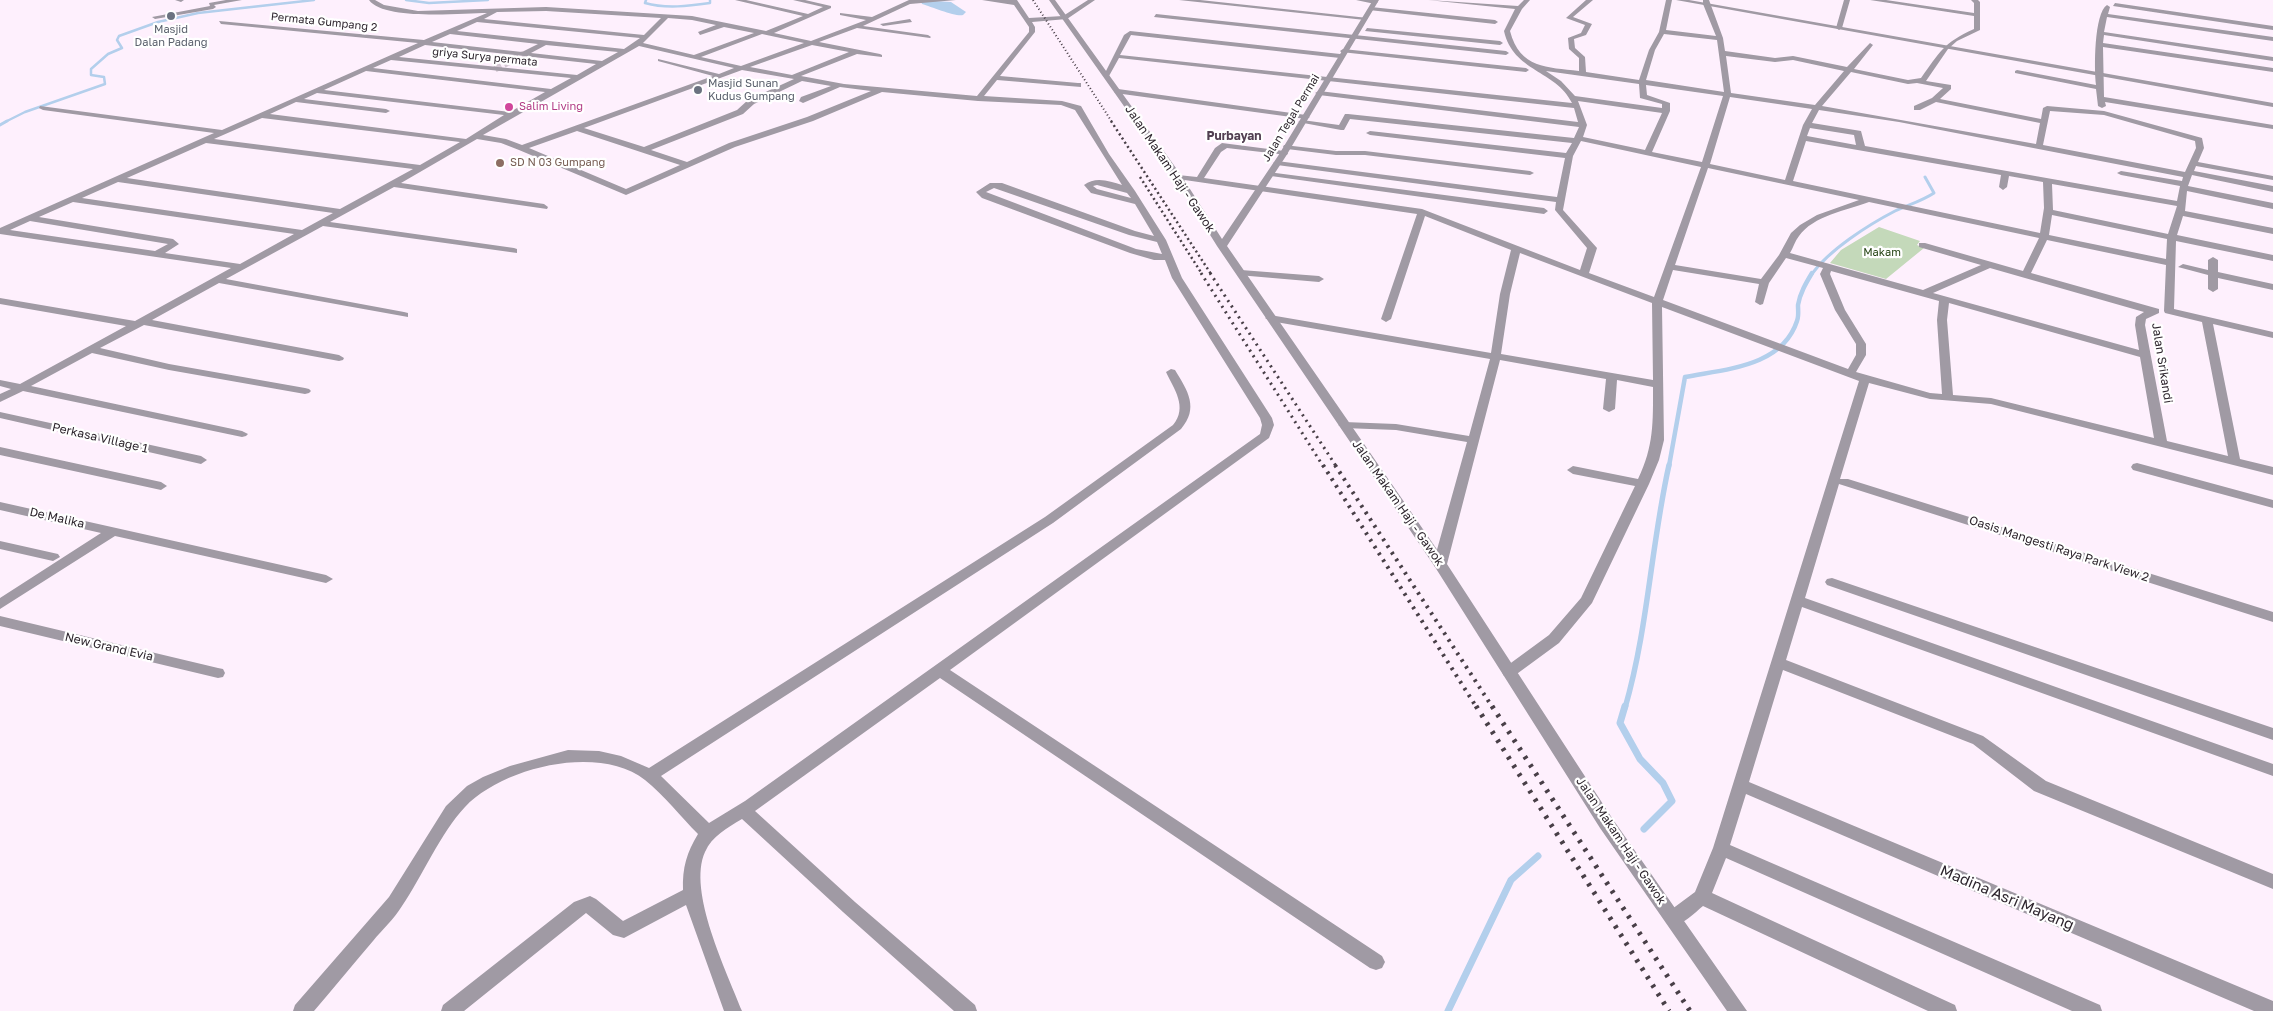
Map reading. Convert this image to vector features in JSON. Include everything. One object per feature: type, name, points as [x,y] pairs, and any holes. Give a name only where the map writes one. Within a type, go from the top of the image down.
[{"type":"street","points":[[155,17],[239,0]]},
{"type":"street","points":[[372,0],[375,4],[383,7],[418,13],[546,9],[665,18],[692,18],[880,56]]},
{"type":"street","points":[[546,9],[563,0]]},
{"type":"street","points":[[738,0],[811,16]]},
{"type":"street","points":[[694,57],[811,16],[828,6],[796,0]]},
{"type":"street","points":[[522,148],[871,21],[909,2],[953,0]]},
{"type":"street","points":[[981,95],[1032,32],[1028,20],[1015,1],[985,0]]},
{"type":"street","name":"Jalan Makam Haji - Gawok","points":[[1052,0],[1178,177],[1270,318],[1440,564],[1606,823],[1738,1011]]},
{"type":"street","points":[[1028,20],[1065,18],[1092,0]]},
{"type":"street","points":[[1182,0],[1365,18]]},
{"type":"street","points":[[1359,0],[1495,22]]},
{"type":"street","points":[[1431,0],[1518,8]]},
{"type":"street","points":[[1526,0],[1518,8],[1507,32],[1507,37],[1519,56],[1561,85],[1574,102],[1583,125],[1570,156],[1560,213],[1592,248],[1584,273]]},
{"type":"street","points":[[1583,74],[1582,57],[1572,49],[1570,38],[1584,34],[1588,23],[1568,18],[1590,0]]},
{"type":"street","points":[[1648,152],[1666,111],[1666,102],[1643,96],[1642,82],[1652,50],[1662,32],[1669,0]]},
{"type":"street","points":[[1679,0],[1706,2],[1947,48],[2273,105]]},
{"type":"street","points":[[1838,0],[1847,1],[1839,28]]},
{"type":"street","points":[[1873,0],[1977,14]]},
{"type":"street","points":[[1920,82],[1955,40],[1975,32],[1977,2],[1974,0]]},
{"type":"street","points":[[2104,113],[2099,75],[2099,48],[2101,29],[2108,0]]},
{"type":"street","points":[[1509,672],[1554,639],[1587,600],[1643,484],[1658,440],[1657,302],[1705,166],[1727,94],[1720,38],[1706,2]]},
{"type":"street","name":"Jalan Tegal Permai","points":[[1222,246],[1262,190],[1354,31],[1374,3]]},
{"type":"street","points":[[2115,5],[2273,28]]},
{"type":"street","points":[[0,231],[258,115],[501,9]]},
{"type":"street","points":[[842,14],[892,24],[910,21]]},
{"type":"street","points":[[2104,15],[2273,39]]},
{"type":"street","points":[[1156,16],[1500,43]]},
{"type":"street","points":[[0,399],[394,184],[551,91],[638,44],[665,18]]},
{"type":"street","points":[[476,20],[646,37]]},
{"type":"street","name":"Permata Gumpang 2","points":[[221,22],[424,42],[602,63]]},
{"type":"street","points":[[700,33],[725,24]]},
{"type":"street","points":[[857,26],[928,37]]},
{"type":"street","points":[[2101,29],[2273,51]]},
{"type":"street","points":[[2101,29],[2190,47],[2273,59]]},
{"type":"street","points":[[1354,31],[1506,53]]},
{"type":"street","points":[[447,32],[624,51]]},
{"type":"street","points":[[1662,32],[1720,38]]},
{"type":"street","points":[[1106,75],[1127,35],[1130,33],[1526,70]]},
{"type":"street","points":[[2190,39],[2190,47]]},
{"type":"street","points":[[524,54],[545,43]]},
{"type":"street","points":[[638,44],[742,68],[840,85],[878,90],[1030,96]]},
{"type":"street","points":[[1788,182],[1807,125],[1817,107],[1870,44]]},
{"type":"street","points":[[2099,48],[2198,67]]},
{"type":"street","points":[[2099,48],[2273,70]]},
{"type":"street","points":[[644,150],[740,112],[751,102],[798,77],[856,52]]},
{"type":"street","points":[[1722,53],[1775,60],[1793,58],[1908,82],[1948,86],[1935,100],[1917,108]]},
{"type":"street","points":[[1122,57],[1327,80],[1666,111]]},
{"type":"street","name":"griya Surya permata","points":[[390,58],[578,77]]},
{"type":"street","points":[[660,60],[720,76]]},
{"type":"street","points":[[1536,68],[1817,107],[2273,189]]},
{"type":"street","points":[[363,69],[551,91]]},
{"type":"street","points":[[2017,72],[2101,88]]},
{"type":"street","points":[[996,78],[1078,85]]},
{"type":"street","points":[[812,103],[802,100],[840,85]]},
{"type":"street","points":[[476,136],[498,139],[626,192],[732,145],[838,109],[878,90]]},
{"type":"street","points":[[313,91],[511,114]]},
{"type":"street","points":[[1118,91],[1304,120],[1341,128],[1348,116],[1577,140],[1648,152],[1705,166],[1871,199],[2171,263]]},
{"type":"street","points":[[1319,93],[1358,96],[1367,100],[1583,125]]},
{"type":"street","points":[[733,1011],[695,911],[691,894],[692,864],[699,847],[708,833],[744,811],[1265,436],[1268,425],[1266,418],[1177,278],[1160,240],[1138,202],[1105,154],[1078,108],[1062,103],[981,95]]},
{"type":"street","points":[[2101,99],[2273,127]]},
{"type":"street","points":[[293,100],[386,111]]},
{"type":"street","points":[[1935,100],[2044,122]]},
{"type":"street","points":[[820,105],[838,109]]},
{"type":"street","points":[[1416,123],[1424,107]]},
{"type":"street","points":[[2039,147],[2046,108],[2050,107],[2104,113],[2197,139],[2200,142],[2200,148],[2183,186],[2182,204],[2172,236],[2169,311]]},
{"type":"street","points":[[43,108],[222,132]]},
{"type":"street","points":[[258,115],[467,141]]},
{"type":"street","points":[[1807,125],[1858,133],[1861,148]]},
{"type":"street","points":[[576,128],[688,165]]},
{"type":"street","points":[[1370,133],[1570,156]]},
{"type":"street","points":[[1803,138],[2182,204]]},
{"type":"street","points":[[203,140],[421,168]]},
{"type":"street","points":[[1199,180],[1218,150],[1225,144],[1285,150],[1365,153],[1530,173]]},
{"type":"street","points":[[1277,163],[1561,200]]},
{"type":"street","points":[[2193,163],[2273,178]]},
{"type":"street","points":[[2002,187],[2006,172]]},
{"type":"street","points":[[2121,173],[2273,206]]},
{"type":"street","points":[[1271,174],[1544,211]]},
{"type":"street","points":[[1178,177],[1422,212],[1865,379],[1948,399],[1991,401],[2273,471]]},
{"type":"street","points":[[116,179],[342,212]]},
{"type":"street","points":[[2025,276],[2045,237],[2050,212],[2047,179]]},
{"type":"street","points":[[1131,191],[1096,182],[1088,185],[1094,191],[1138,202]]},
{"type":"street","points":[[394,184],[544,207]]},
{"type":"street","points":[[1160,240],[1132,233],[1002,186],[993,185],[980,192],[986,196],[1133,251],[1147,255],[1167,256]]},
{"type":"street","points":[[71,199],[303,233]]},
{"type":"street","points":[[1760,302],[1763,282],[1785,254],[1793,238],[1806,224],[1871,199]]},
{"type":"street","points":[[1386,319],[1422,212]]},
{"type":"street","points":[[2050,212],[2273,258]]},
{"type":"street","points":[[2180,213],[2273,232]]},
{"type":"street","points":[[28,218],[173,242],[174,244],[157,254]]},
{"type":"street","points":[[321,223],[514,251]]},
{"type":"street","points":[[0,231],[241,267]]},
{"type":"street","points":[[1922,245],[2152,311]]},
{"type":"street","points":[[1440,564],[1496,355],[1505,294],[1516,249]]},
{"type":"street","points":[[1785,254],[2146,356]]},
{"type":"street","points":[[2212,289],[2213,260]]},
{"type":"street","points":[[1824,265],[1825,274],[1840,310],[1861,344],[1861,355],[1850,374]]},
{"type":"street","points":[[1925,293],[1988,265]]},
{"type":"street","points":[[1670,267],[1763,282]]},
{"type":"street","points":[[2183,267],[2273,287]]},
{"type":"street","points":[[1241,272],[1319,279]]},
{"type":"street","points":[[217,280],[404,315]]},
{"type":"street","points":[[1944,299],[1942,320],[1948,399]]},
{"type":"street","points":[[0,301],[339,358]]},
{"type":"street","name":"Jalan Srikandi","points":[[2161,442],[2140,324],[2141,317],[2152,311],[2169,311],[2273,335]]},
{"type":"street","points":[[1270,318],[1496,355],[1657,384]]},
{"type":"street","points":[[2207,319],[2234,462]]},
{"type":"street","points":[[90,349],[169,367],[305,391]]},
{"type":"street","points":[[650,776],[1049,520],[1176,427],[1186,417],[1188,410],[1172,372]]},
{"type":"street","points":[[1609,409],[1612,377]]},
{"type":"street","points":[[1674,918],[1702,897],[1721,848],[1865,379]]},
{"type":"street","points":[[0,383],[242,434]]},
{"type":"street","name":"Perkasa Village 1","points":[[0,415],[201,460]]},
{"type":"street","points":[[1344,424],[1396,427],[1473,440]]},
{"type":"street","points":[[0,451],[161,486]]},
{"type":"street","points":[[2137,467],[2273,504]]},
{"type":"street","points":[[1573,470],[1643,484]]},
{"type":"street","name":"Oasis Mangesti Raya Park View 2","points":[[1844,482],[2273,617]]},
{"type":"street","name":"De Malika","points":[[0,506],[326,579]]},
{"type":"street","points":[[0,604],[113,531]]},
{"type":"street","points":[[0,545],[53,557]]},
{"type":"street","points":[[1832,582],[2273,734]]},
{"type":"street","points":[[1797,600],[2273,770]]},
{"type":"street","name":"New Grand Evia","points":[[0,621],[218,673]]},
{"type":"street","points":[[1783,664],[1978,740],[1993,749],[2021,776],[2040,786],[2273,882]]},
{"type":"street","points":[[940,670],[1376,962]]},
{"type":"street","points":[[302,1011],[395,902],[452,811],[462,798],[478,785],[549,759],[565,756],[614,759],[650,776],[708,833]]},
{"type":"street","name":"Madina Asri Mayang","points":[[1740,785],[2273,1010]]},
{"type":"street","points":[[744,811],[849,908],[968,1011]]},
{"type":"street","points":[[1721,848],[2073,1007],[2093,1011]]},
{"type":"street","points":[[450,1011],[580,906],[588,904],[593,906],[619,929],[624,930],[691,894]]},
{"type":"street","points":[[1702,897],[1948,1011]]},
{"type":"green space","name":"Makam","points":[[1879,227],[1920,241],[1917,245],[1924,248],[1886,279],[1830,263],[1841,250]]},
{"type":"waterway","points":[[7,121],[25,112],[105,84],[104,77],[91,75],[91,69],[108,54],[122,48],[117,40],[119,36],[158,22],[198,13],[314,0]]},
{"type":"waterway","points":[[406,0],[429,3],[488,0]]},
{"type":"waterway","points":[[646,0],[645,3],[669,6],[710,3],[710,0]]},
{"type":"waterway","points":[[927,1],[946,5],[958,12]]},
{"type":"waterway","points":[[0,125],[7,121]]},
{"type":"waterway","points":[[1812,274],[1828,256],[1873,223],[1934,193],[1925,177]]},
{"type":"waterway","points":[[1669,466],[1685,377],[1734,368],[1766,357],[1779,348],[1790,336],[1797,321],[1800,296],[1812,273]]},
{"type":"waterway","points":[[1625,708],[1639,648],[1669,465]]},
{"type":"waterway","points":[[1625,706],[1620,723],[1640,759],[1663,783],[1672,801],[1644,829]]},
{"type":"waterway","points":[[1448,1011],[1511,880],[1538,856]]},
{"type":"tunnel","points":[[495,69],[524,54]]},
{"type":"railway","points":[[1033,0],[1112,122]]},
{"type":"railway","points":[[1111,121],[1211,274]]},
{"type":"railway","points":[[1140,177],[1202,274]]},
{"type":"railway","points":[[1201,273],[1323,466]]},
{"type":"railway","points":[[1210,273],[1336,466]]},
{"type":"railway","points":[[1323,465],[1477,708]]},
{"type":"railway","points":[[1335,465],[1493,708]]},
{"type":"railway","points":[[1476,706],[1669,1011]]},
{"type":"railway","points":[[1492,706],[1690,1011]]},
{"type":"place","name":"Masjid Dalan Padang","points":[[171,16]]},
{"type":"place","name":"Masjid Sunan Kudus Gumpang","points":[[698,90]]},
{"type":"place","name":"Salim Living","points":[[509,107]]},
{"type":"place","name":"SD N 03 Gumpang","points":[[500,163]]},
{"type":"district","name":"Purbayan","points":[[1234,136]]}]
